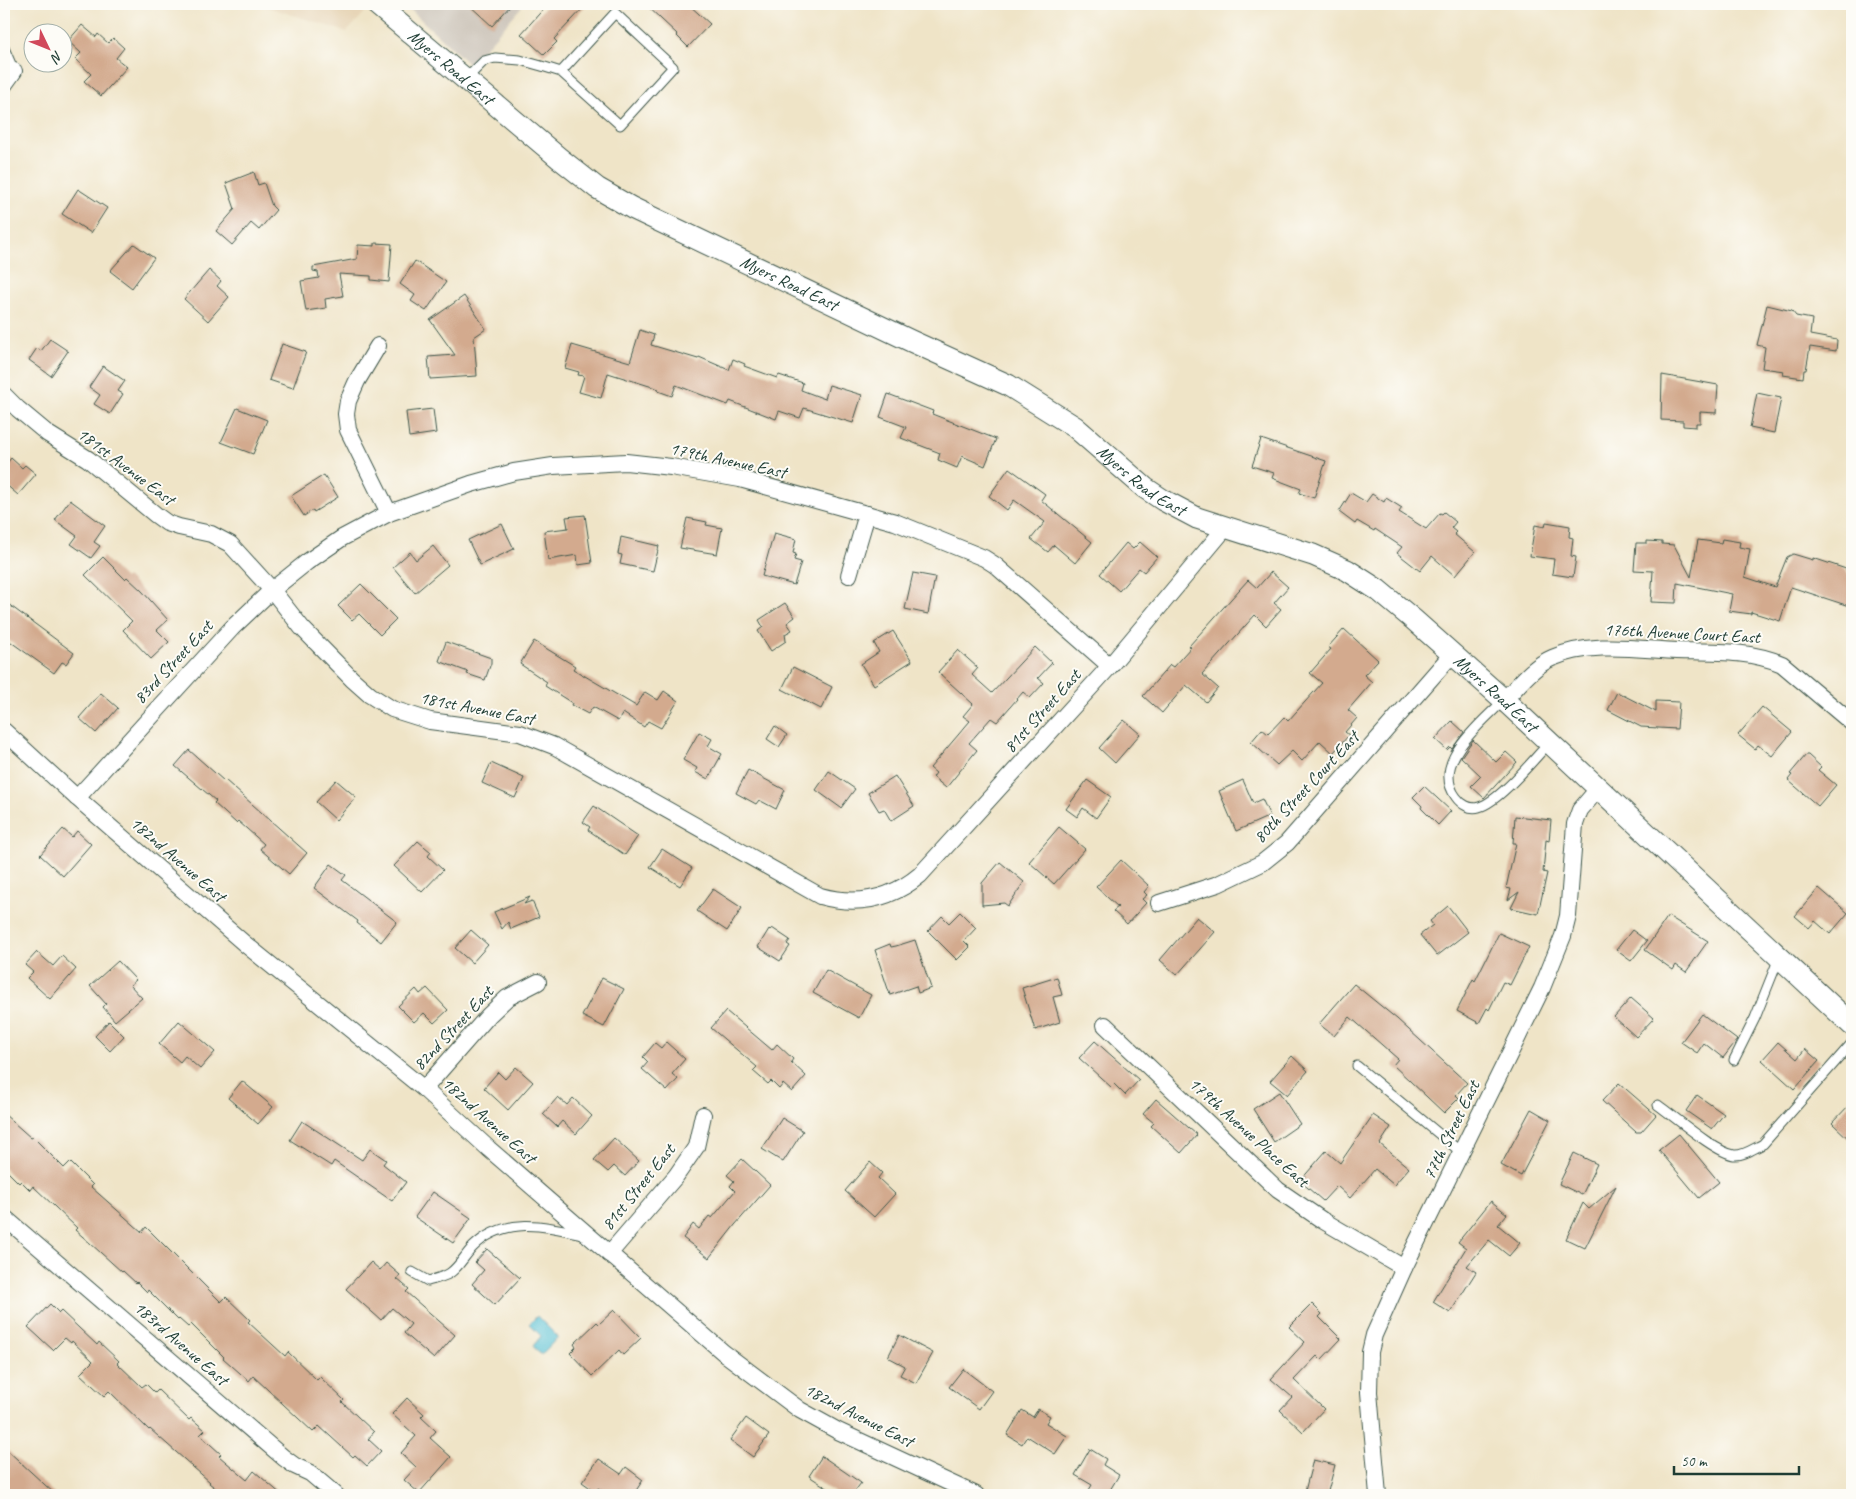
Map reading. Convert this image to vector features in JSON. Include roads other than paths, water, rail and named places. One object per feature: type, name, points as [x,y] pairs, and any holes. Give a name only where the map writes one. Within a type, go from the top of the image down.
[{"type":"street","name":"Myers Road East","points":[[376,4],[558,158],[597,188],[632,208],[911,341],[1008,385],[1075,427],[1145,488],[1197,518],[1313,555],[1347,570],[1378,590],[1504,700],[1852,1025]]},
{"type":"street","points":[[4,85],[14,71]]},
{"type":"street","points":[[378,346],[357,381],[348,401],[346,414],[348,430],[389,513]]},
{"type":"street","name":"181st Avenue East","points":[[4,395],[48,434],[88,459],[167,523],[211,534],[230,544],[272,590],[302,628],[352,679],[392,709],[430,721],[520,733],[554,746],[820,896],[836,901],[870,900]]},
{"type":"street","name":"179th Avenue East","points":[[308,562],[342,538],[389,513],[471,484],[514,472],[552,466],[626,462],[670,467],[740,480],[896,522],[984,558],[995,565],[1110,666]]},
{"type":"street","points":[[849,575],[867,514]]},
{"type":"street","name":"81st Street East","points":[[870,900],[881,898],[899,890],[920,875],[1110,666],[1226,527]]},
{"type":"street","name":"83rd Street East","points":[[77,798],[232,628],[272,590],[308,562]]},
{"type":"street","name":"176th Avenue Court East","points":[[1504,700],[1543,663],[1570,652],[1602,648],[1744,654],[1768,658],[1782,664],[1852,723]]},
{"type":"street","name":"80th Street Court East","points":[[1159,903],[1218,884],[1262,864],[1287,843],[1452,653]]},
{"type":"street","name":"182nd Avenue East","points":[[4,731],[77,798],[246,944],[424,1089],[609,1254],[724,1353],[800,1410],[838,1431],[976,1495]]},
{"type":"street","name":"77th Street East","points":[[1378,1495],[1369,1392],[1370,1352],[1374,1335],[1404,1268],[1542,988],[1563,936],[1568,916],[1575,824],[1580,810],[1598,789]]},
{"type":"street","name":"82nd Street East","points":[[424,1089],[489,1015],[507,998],[538,982]]},
{"type":"street","name":"179th Avenue Place East","points":[[1105,1025],[1278,1190],[1322,1220],[1404,1268]]},
{"type":"street","name":"81st Street East","points":[[609,1254],[676,1176],[696,1147],[703,1115]]},
{"type":"street","name":"183rd Avenue East","points":[[4,1216],[284,1458],[294,1466],[310,1473],[336,1495]]},
{"type":"lane","points":[[466,79],[484,61],[495,58],[520,60],[562,72],[620,125],[673,67],[615,13],[562,72]]},
{"type":"lane","points":[[4,48],[14,71]]},
{"type":"lane","points":[[1504,700],[1456,751],[1449,768],[1450,783],[1456,796],[1464,805],[1470,808],[1478,808],[1488,804],[1549,743]]},
{"type":"lane","points":[[1734,1060],[1755,1018],[1780,958]]},
{"type":"lane","points":[[1658,1104],[1720,1150],[1735,1155],[1747,1152],[1763,1144],[1852,1043]]},
{"type":"lane","points":[[1357,1066],[1462,1153]]},
{"type":"lane","points":[[412,1272],[428,1281],[450,1273],[474,1246],[493,1232],[516,1225],[547,1226],[588,1235]]},
{"type":"water","points":[[537,1316],[558,1337],[541,1355],[533,1346],[541,1336],[529,1324]]}]
